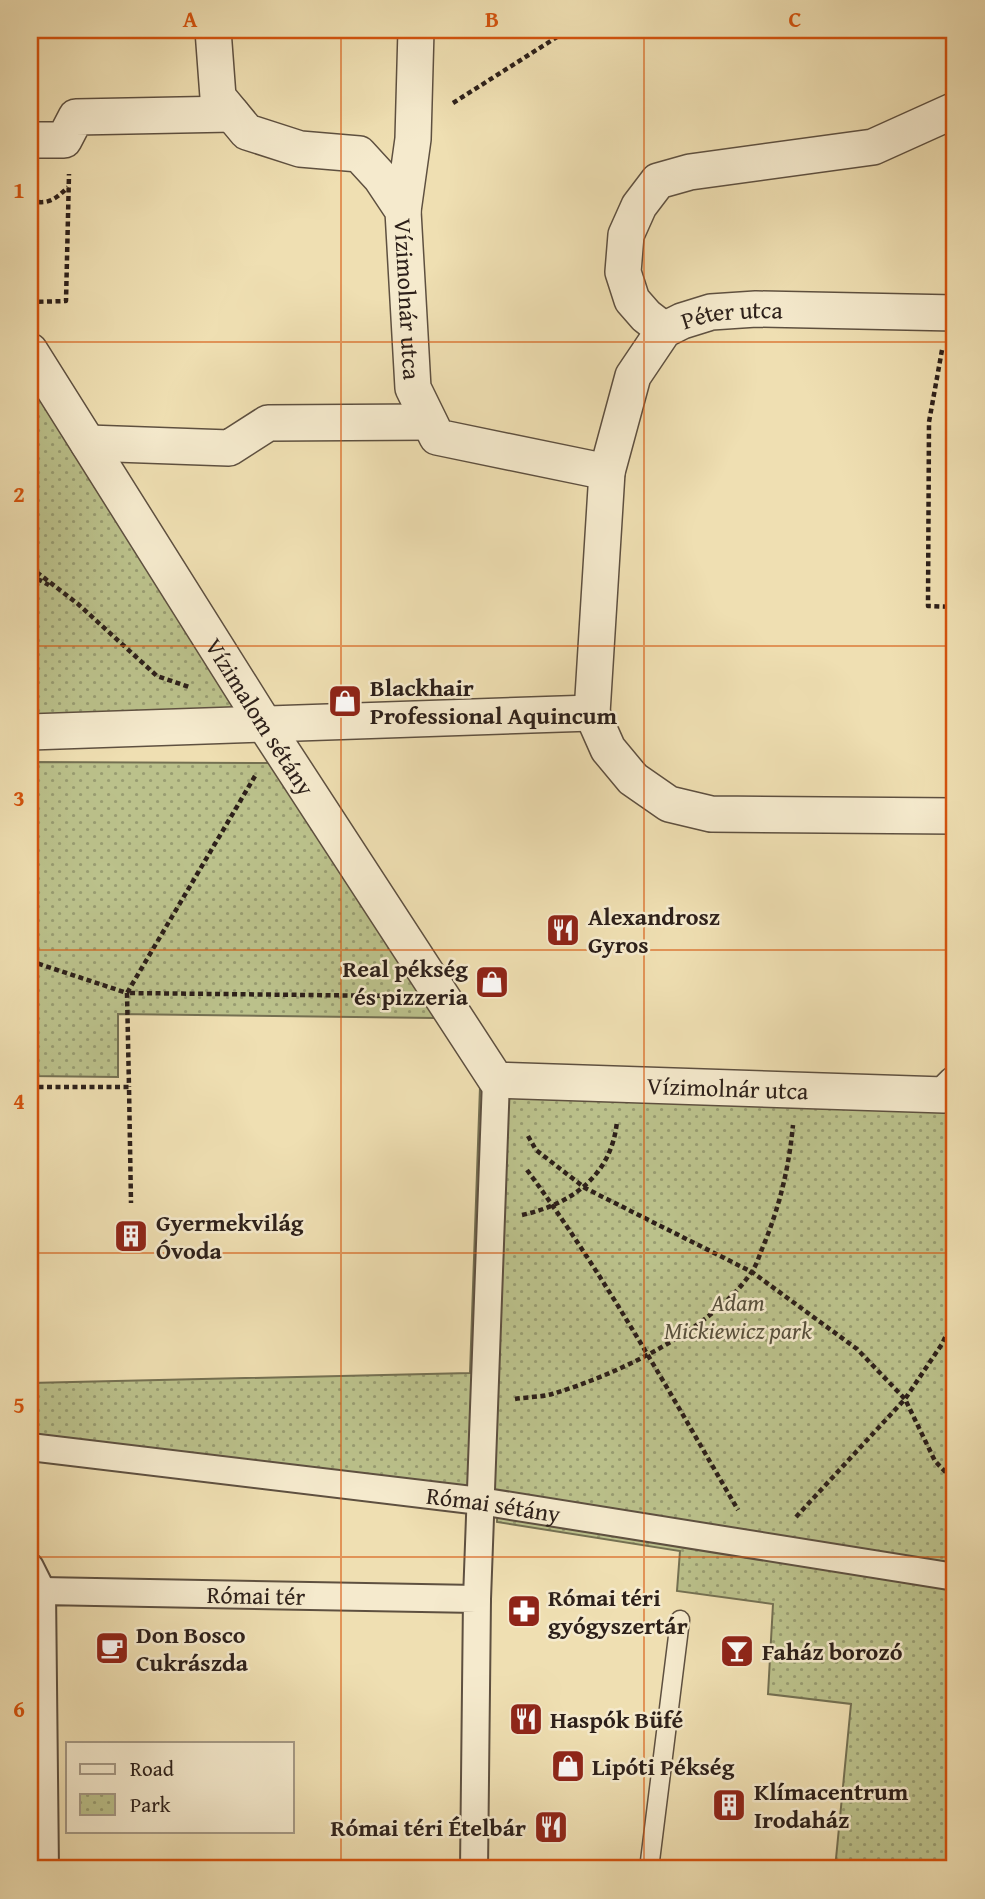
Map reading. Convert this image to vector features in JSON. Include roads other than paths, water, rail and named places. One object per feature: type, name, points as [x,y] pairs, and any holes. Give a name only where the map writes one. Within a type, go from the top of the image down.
[{"type":"street","name":"Vízimolnár utca","points":[[213,30],[218,97],[247,132],[300,149],[359,154],[381,178],[403,211],[413,388],[437,437],[607,472]]},
{"type":"street","points":[[403,211],[414,128],[416,30]]},
{"type":"street","points":[[664,330],[632,300],[623,272],[626,234],[639,205],[658,181],[690,172],[873,147],[955,110]]},
{"type":"street","points":[[30,140],[64,140],[76,117],[232,114]]},
{"type":"street","name":"Péter utca","points":[[607,472],[633,376],[664,330],[682,321],[710,312],[756,309],[950,326]]},
{"type":"street","name":"Vízimalom sétány","points":[[30,351],[271,734],[496,1080]]},
{"type":"street","points":[[88,443],[229,448],[268,423],[429,422]]},
{"type":"street","points":[[607,472],[592,713],[608,749],[633,779],[669,804],[711,814],[955,816]]},
{"type":"street","points":[[30,732],[271,734],[592,713]]},
{"type":"street","name":"Vízimolnár utca","points":[[496,1080],[944,1095],[955,1084]]},
{"type":"street","points":[[474,1869],[477,1599],[496,1080]]},
{"type":"street","name":"Római sétány","points":[[30,1447],[480,1501],[955,1577]]},
{"type":"street","points":[[30,1567],[42,1591],[37,1727],[46,1869]]},
{"type":"street","name":"Római tér","points":[[42,1591],[477,1599]]},
{"type":"lane","points":[[649,1869],[680,1620]]},
{"type":"place","name":"Blackhair Professional Aquincum","points":[[345,701]]},
{"type":"place","name":"Alexandrosz Gyros","points":[[563,930]]},
{"type":"place","name":"Real pékség és pizzeria","points":[[492,982]]},
{"type":"place","name":"Gyermekvilág Óvoda","points":[[131,1236]]},
{"type":"place","name":"Római téri gyógyszertár","points":[[524,1611]]},
{"type":"place","name":"Don Bosco Cukrászda","points":[[112,1648]]},
{"type":"place","name":"Faház borozó","points":[[737,1651]]},
{"type":"place","name":"Haspók Büfé","points":[[526,1719]]},
{"type":"place","name":"Lipóti Pékség","points":[[568,1766]]},
{"type":"place","name":"Klímacentrum Irodaház","points":[[729,1805]]},
{"type":"place","name":"Római téri Ételbár","points":[[551,1827]]},
{"type":"park label","name":"Adam Mickiewicz park","points":[[738,1316]]}]
